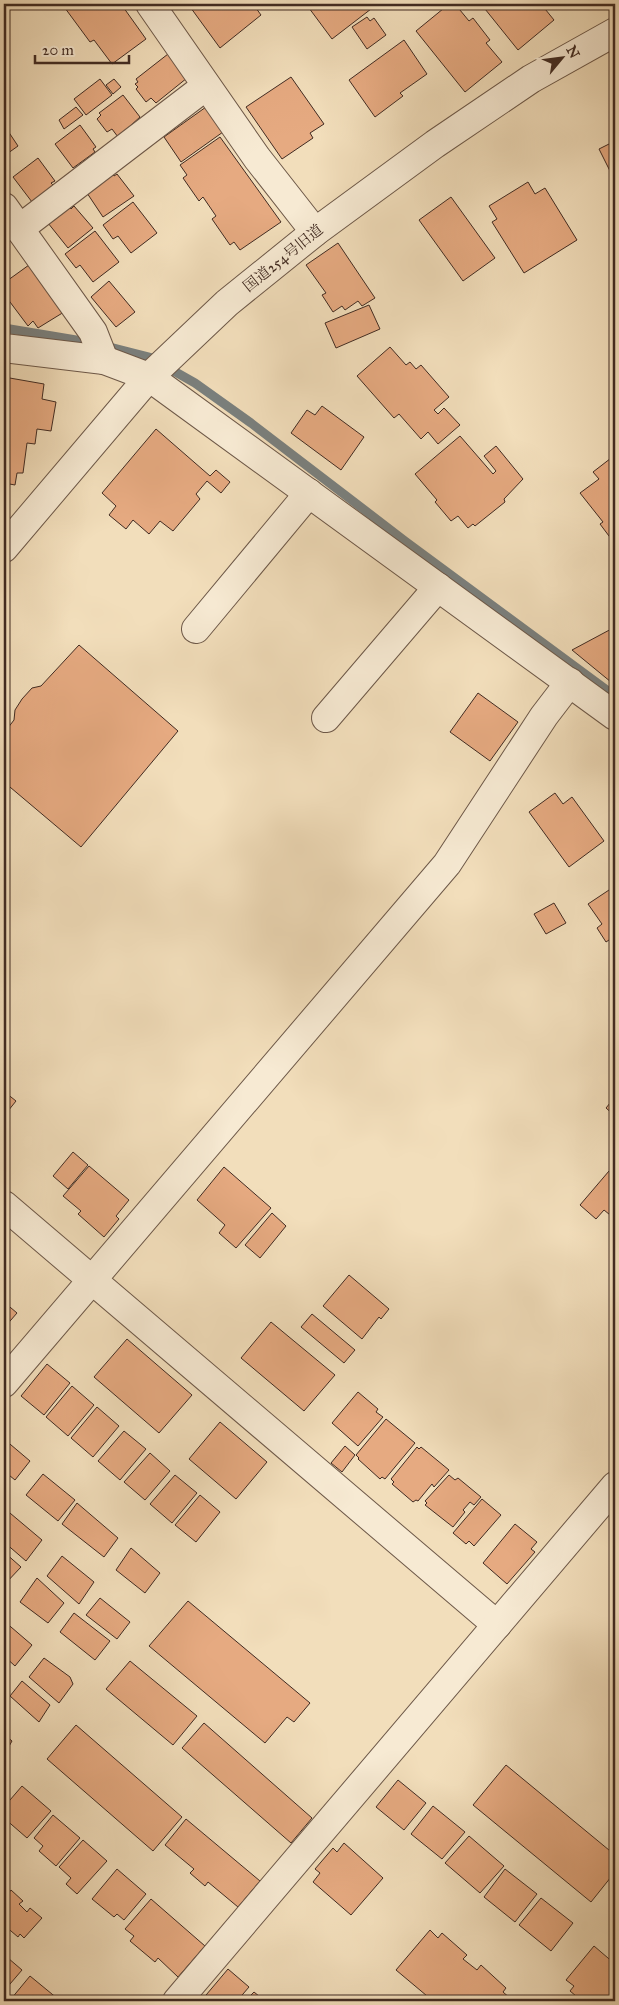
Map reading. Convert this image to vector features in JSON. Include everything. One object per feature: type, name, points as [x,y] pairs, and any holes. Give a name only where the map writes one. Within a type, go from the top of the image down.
[{"type":"street","points":[[150,4],[257,158],[315,232]]},
{"type":"street","name":"国道254号旧道","points":[[4,548],[149,377],[227,303],[315,232],[435,144],[531,79],[615,32]]},
{"type":"street","points":[[20,229],[206,86]]},
{"type":"street","points":[[4,207],[93,332],[104,360]]},
{"type":"street","points":[[4,348],[104,360],[149,377],[615,716]]},
{"type":"street","points":[[196,629],[309,493]]},
{"type":"street","points":[[326,718],[438,586]]},
{"type":"street","points":[[4,1383],[447,864],[544,716],[570,682]]},
{"type":"street","points":[[4,1205],[497,1624]]},
{"type":"street","points":[[177,2001],[615,1486]]},
{"type":"building","points":[[62,4],[121,4],[146,39],[112,64],[94,40],[90,42]]},
{"type":"building","points":[[188,4],[253,4],[261,15],[220,48]]},
{"type":"building","points":[[306,4],[367,4],[371,9],[332,39]]},
{"type":"building","points":[[449,4],[455,4],[469,21],[473,18],[490,40],[486,43],[502,62],[465,92],[416,31]]},
{"type":"building","points":[[481,4],[541,4],[554,20],[518,50]]},
{"type":"building","points":[[367,17],[370,21],[374,18],[386,35],[367,49],[352,27]]},
{"type":"building","points":[[404,40],[427,74],[400,93],[403,96],[375,117],[349,80]]},
{"type":"building","points":[[168,54],[187,78],[156,103],[151,98],[146,102],[136,89],[138,87],[135,84],[138,82],[136,79]]},
{"type":"building","points":[[291,77],[324,124],[310,133],[313,138],[282,159],[246,107]]},
{"type":"building","points":[[100,79],[112,95],[86,115],[74,99]]},
{"type":"building","points":[[114,79],[121,87],[113,94],[106,85]]},
{"type":"building","points":[[123,95],[140,117],[118,137],[112,129],[107,132],[97,119],[101,115],[99,113]]},
{"type":"building","points":[[76,107],[83,115],[64,129],[59,120]]},
{"type":"building","points":[[206,107],[223,132],[181,162],[164,137]]},
{"type":"building","points":[[4,125],[18,146],[4,156]]},
{"type":"building","points":[[80,125],[96,147],[93,149],[95,152],[73,168],[55,144]]},
{"type":"building","points":[[220,137],[281,222],[240,250],[234,242],[230,245],[212,219],[216,216],[203,197],[199,201],[183,178],[187,175],[180,165]]},
{"type":"building","points":[[615,141],[615,181],[599,149]]},
{"type":"building","points":[[38,158],[55,181],[51,183],[54,186],[32,202],[13,177]]},
{"type":"building","points":[[112,174],[114,176],[117,174],[134,196],[103,217],[87,193]]},
{"type":"building","points":[[528,182],[535,194],[545,188],[577,240],[524,273],[492,222],[497,219],[489,206]]},
{"type":"building","points":[[451,197],[495,258],[463,281],[419,220]]},
{"type":"building","points":[[133,202],[157,233],[131,253],[118,236],[113,239],[103,225]]},
{"type":"building","points":[[74,206],[93,228],[68,248],[48,223],[69,207],[71,209]]},
{"type":"building","points":[[95,231],[119,262],[93,282],[80,265],[76,268],[65,254]]},
{"type":"building","points":[[338,243],[375,298],[362,306],[358,301],[345,310],[342,306],[333,312],[322,295],[326,293],[306,265]]},
{"type":"building","points":[[29,265],[64,312],[38,328],[33,321],[28,326],[4,294],[4,283]]},
{"type":"building","points":[[109,281],[135,312],[116,327],[91,297]]},
{"type":"building","points":[[369,305],[380,329],[336,348],[325,323]]},
{"type":"building","points":[[390,347],[406,365],[410,362],[416,369],[421,365],[449,397],[434,410],[438,414],[444,408],[460,425],[438,444],[428,432],[421,439],[399,414],[394,418],[357,376]]},
{"type":"building","points":[[4,377],[44,384],[42,399],[56,402],[51,431],[37,429],[35,444],[27,443],[23,473],[17,473],[15,485],[4,483]]},
{"type":"building","points":[[322,406],[364,437],[341,470],[291,433],[307,410],[315,415]]},
{"type":"building","points":[[156,429],[210,476],[216,470],[230,482],[221,493],[207,481],[196,494],[200,499],[173,531],[160,521],[149,534],[133,520],[126,529],[109,515],[116,506],[102,493]]},
{"type":"building","points":[[460,436],[493,474],[496,471],[484,456],[496,446],[523,479],[504,499],[505,502],[475,526],[473,524],[468,528],[458,516],[451,521],[435,502],[437,500],[415,474]]},
{"type":"building","points":[[615,455],[615,538],[612,540],[600,524],[603,522],[580,493],[599,479],[593,472]]},
{"type":"building","points":[[615,627],[615,679],[611,682],[572,650]]},
{"type":"building","points":[[79,645],[178,731],[81,847],[4,782],[4,733],[14,720],[15,710],[32,688],[41,686]]},
{"type":"building","points":[[478,693],[518,722],[490,761],[450,732]]},
{"type":"building","points":[[555,793],[563,804],[572,797],[604,841],[569,867],[529,812]]},
{"type":"building","points":[[615,886],[615,942],[612,938],[606,942],[597,928],[602,924],[588,904]]},
{"type":"building","points":[[554,903],[566,923],[546,934],[534,914]]},
{"type":"building","points":[[4,1088],[8,1091],[6,1093],[16,1101],[4,1116]]},
{"type":"building","points":[[615,1097],[615,1116],[606,1108]]},
{"type":"building","points":[[73,1152],[88,1165],[68,1189],[53,1176]]},
{"type":"building","points":[[89,1166],[129,1200],[116,1216],[119,1219],[104,1237],[78,1214],[81,1211],[63,1196]]},
{"type":"building","points":[[224,1167],[271,1208],[236,1248],[219,1233],[225,1225],[197,1200]]},
{"type":"building","points":[[609,1171],[615,1177],[615,1219],[604,1210],[596,1219],[580,1205]]},
{"type":"building","points":[[272,1213],[286,1226],[260,1258],[245,1245]]},
{"type":"building","points":[[349,1275],[389,1309],[381,1319],[379,1317],[362,1339],[323,1306]]},
{"type":"building","points":[[4,1302],[17,1313],[4,1328]]},
{"type":"building","points":[[312,1314],[355,1350],[344,1363],[301,1327]]},
{"type":"building","points":[[271,1322],[335,1375],[304,1411],[241,1358]]},
{"type":"building","points":[[127,1339],[192,1395],[159,1433],[94,1377]]},
{"type":"building","points":[[47,1364],[70,1383],[44,1415],[21,1396]]},
{"type":"building","points":[[72,1386],[94,1405],[68,1436],[46,1417]]},
{"type":"building","points":[[358,1392],[378,1409],[376,1412],[383,1417],[358,1446],[332,1423]]},
{"type":"building","points":[[97,1407],[119,1426],[93,1457],[71,1438]]},
{"type":"building","points":[[386,1419],[415,1443],[385,1479],[382,1477],[380,1479],[356,1455]]},
{"type":"building","points":[[220,1422],[267,1462],[236,1499],[189,1459]]},
{"type":"building","points":[[124,1431],[146,1449],[120,1480],[98,1461]]},
{"type":"building","points":[[4,1439],[30,1461],[15,1480],[4,1471]]},
{"type":"building","points":[[345,1446],[355,1455],[342,1472],[331,1463]]},
{"type":"building","points":[[417,1447],[419,1449],[421,1447],[449,1470],[434,1487],[432,1484],[418,1501],[413,1502],[392,1484],[394,1482],[391,1479]]},
{"type":"building","points":[[150,1453],[170,1471],[145,1500],[124,1482]]},
{"type":"building","points":[[43,1474],[75,1500],[58,1521],[26,1495]]},
{"type":"building","points":[[175,1475],[197,1493],[172,1523],[150,1504]]},
{"type":"building","points":[[449,1475],[455,1480],[458,1478],[481,1497],[474,1505],[470,1502],[453,1527],[425,1505],[427,1503],[425,1501]]},
{"type":"building","points":[[200,1495],[220,1512],[196,1542],[175,1525]]},
{"type":"building","points":[[482,1499],[501,1515],[474,1546],[469,1541],[466,1544],[453,1533]]},
{"type":"building","points":[[77,1503],[118,1538],[104,1557],[62,1524]]},
{"type":"building","points":[[4,1508],[42,1540],[26,1561],[4,1542]]},
{"type":"building","points":[[515,1524],[537,1542],[531,1549],[535,1552],[507,1584],[483,1563]]},
{"type":"building","points":[[131,1548],[160,1573],[145,1593],[116,1570]]},
{"type":"building","points":[[4,1552],[21,1567],[4,1585]]},
{"type":"building","points":[[62,1556],[94,1582],[79,1604],[47,1576]]},
{"type":"building","points":[[37,1578],[64,1603],[48,1623],[20,1602]]},
{"type":"building","points":[[100,1598],[130,1622],[117,1639],[86,1615]]},
{"type":"building","points":[[188,1601],[310,1703],[294,1722],[287,1717],[265,1743],[149,1646]]},
{"type":"building","points":[[74,1613],[110,1641],[95,1660],[60,1632]]},
{"type":"building","points":[[4,1621],[32,1645],[15,1666],[4,1656]]},
{"type":"building","points":[[44,1658],[70,1677],[73,1684],[59,1703],[29,1677]]},
{"type":"building","points":[[130,1661],[197,1716],[173,1745],[106,1689]]},
{"type":"building","points":[[22,1681],[50,1705],[39,1722],[10,1696]]},
{"type":"building","points":[[204,1723],[312,1818],[291,1843],[182,1748]]},
{"type":"building","points":[[76,1725],[182,1817],[153,1851],[47,1759]]},
{"type":"building","points":[[4,1734],[12,1741],[4,1755]]},
{"type":"building","points":[[506,1765],[615,1855],[615,1872],[591,1902],[473,1805]]},
{"type":"building","points":[[398,1780],[426,1803],[404,1830],[376,1807]]},
{"type":"building","points":[[22,1786],[51,1811],[27,1838],[4,1818],[4,1807]]},
{"type":"building","points":[[433,1806],[465,1832],[442,1859],[411,1834]]},
{"type":"building","points":[[53,1815],[80,1838],[56,1866],[39,1851],[43,1846],[34,1838]]},
{"type":"building","points":[[186,1819],[260,1881],[238,1907],[208,1882],[205,1886],[190,1873],[194,1869],[165,1845]]},
{"type":"building","points":[[469,1836],[504,1866],[480,1893],[445,1863]]},
{"type":"building","points":[[83,1840],[107,1861],[77,1894],[66,1884],[71,1878],[59,1867]]},
{"type":"building","points":[[344,1843],[383,1878],[351,1915],[313,1882],[320,1873],[315,1869],[333,1848],[337,1852]]},
{"type":"building","points":[[117,1869],[146,1894],[124,1920],[117,1914],[114,1917],[92,1899]]},
{"type":"building","points":[[505,1869],[537,1894],[515,1922],[484,1897]]},
{"type":"building","points":[[11,1890],[23,1901],[19,1904],[27,1912],[30,1908],[42,1918],[24,1938],[20,1934],[18,1937],[4,1925],[4,1899]]},
{"type":"building","points":[[541,1898],[573,1923],[551,1951],[519,1925]]},
{"type":"building","points":[[151,1899],[205,1946],[178,1977],[158,1958],[155,1962],[130,1941],[134,1936],[125,1929]]},
{"type":"building","points":[[430,1930],[438,1938],[442,1933],[467,1955],[463,1959],[477,1970],[481,1965],[506,1988],[503,1992],[511,1999],[509,2001],[433,2001],[396,1970]]},
{"type":"building","points":[[594,1946],[615,1964],[615,2001],[595,2001],[592,1998],[589,2001],[582,2001],[570,1991],[574,1986],[566,1980]]},
{"type":"building","points":[[8,1958],[22,1970],[4,1991],[4,1959],[6,1961]]},
{"type":"building","points":[[228,1969],[249,1987],[237,2001],[201,2001]]},
{"type":"building","points":[[30,1976],[58,1999],[56,2001],[14,2001],[11,1999]]},
{"type":"building","points":[[254,1992],[265,2001],[245,2001]]},
{"type":"waterway","points":[[4,328],[94,343],[149,357],[195,383],[615,696]]}]
